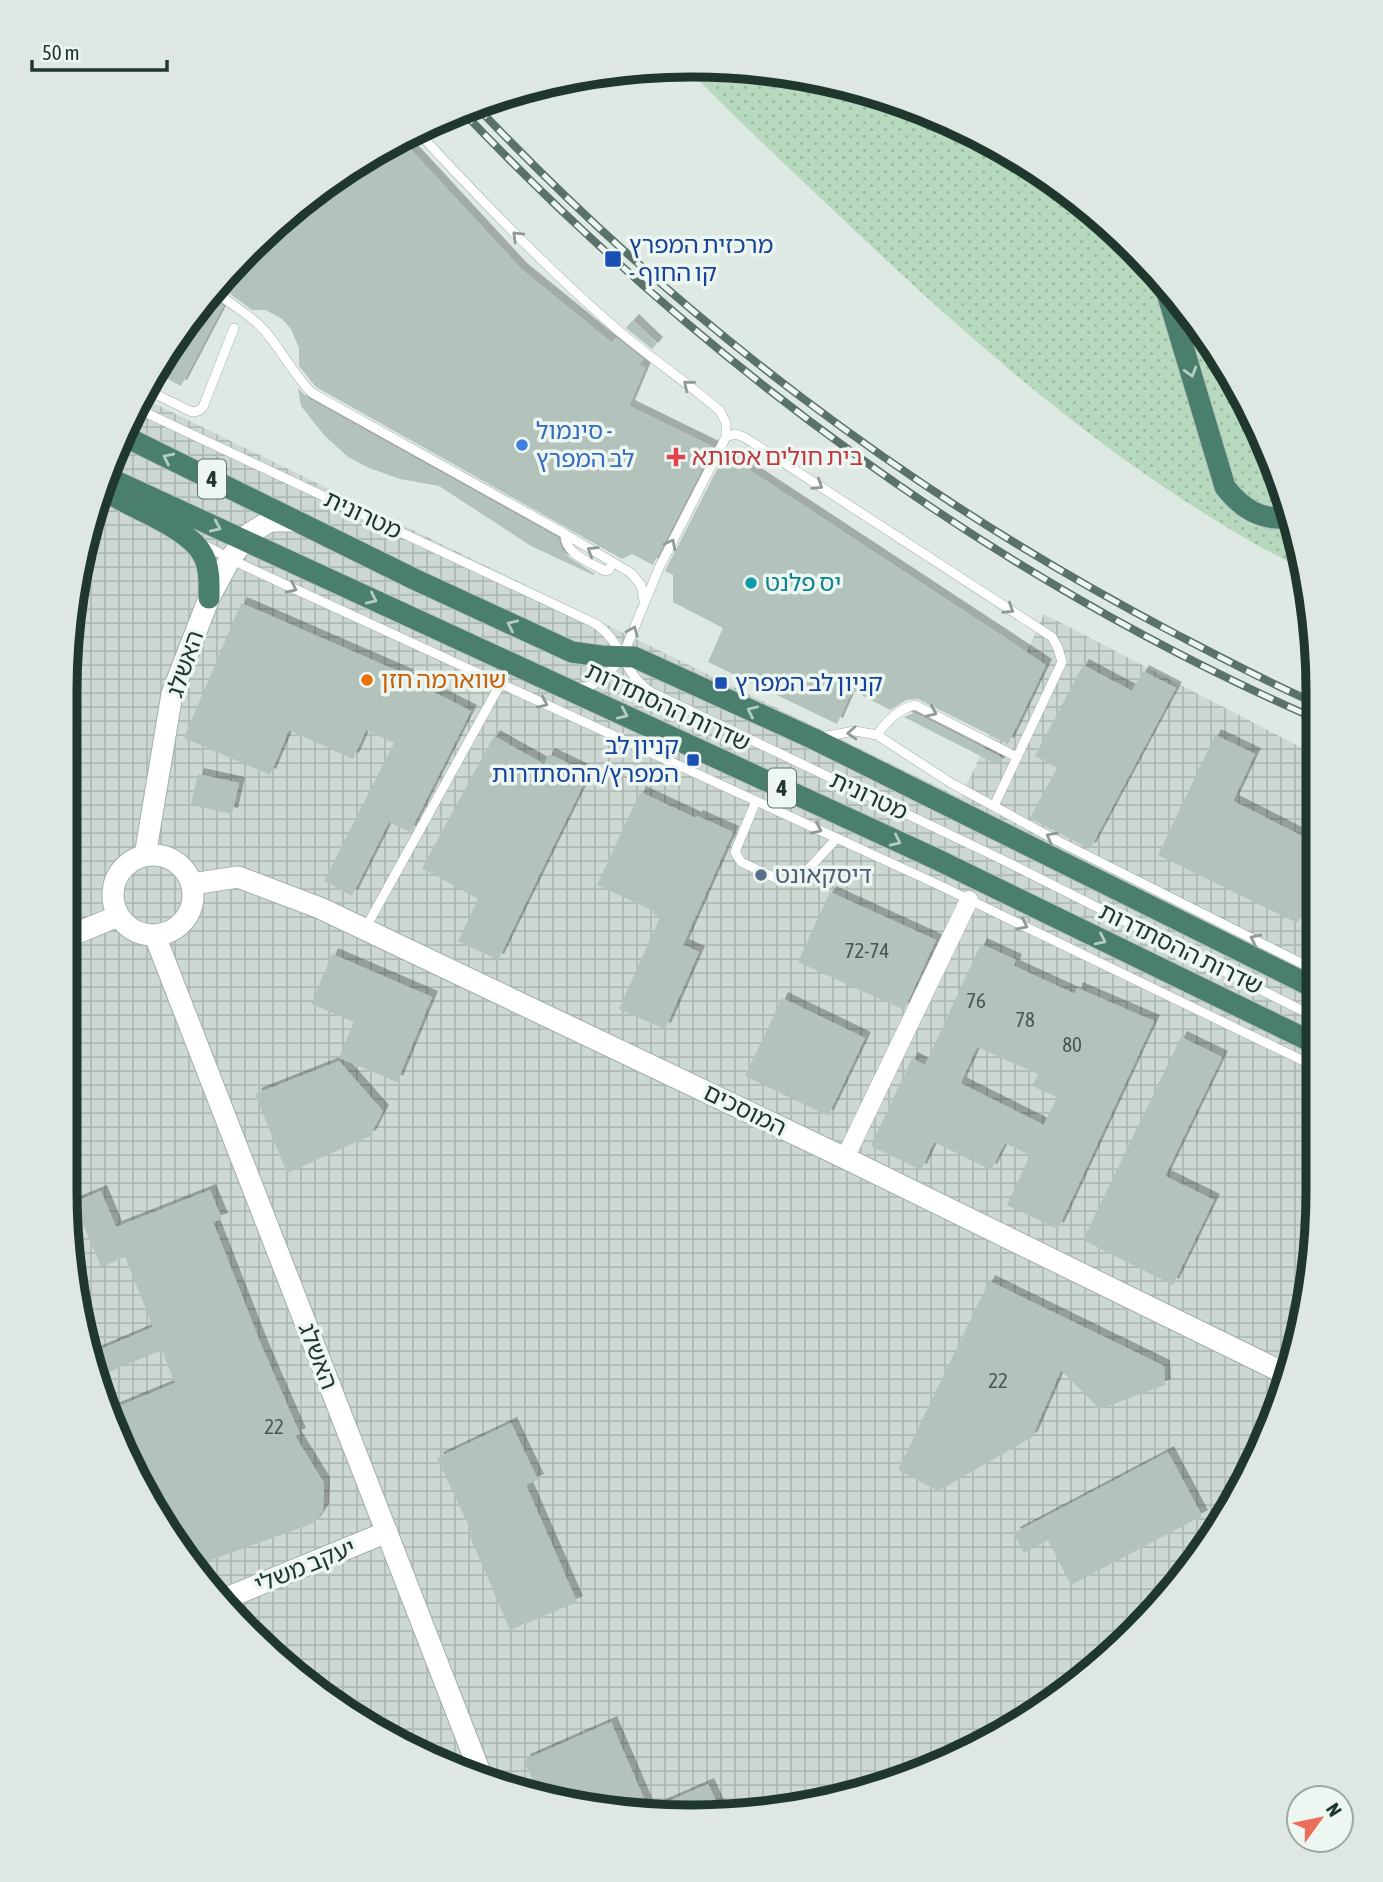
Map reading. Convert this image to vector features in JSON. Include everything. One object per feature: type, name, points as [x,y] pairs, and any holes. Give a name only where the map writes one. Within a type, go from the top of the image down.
[{"type":"highway","points":[[1171,307],[1225,487],[1245,509],[1260,516],[1281,519]]},
{"type":"highway","name":"שדרות ההסתדרות","points":[[131,440],[414,579],[572,652],[634,657],[814,739],[1306,984]]},
{"type":"highway","name":"שדרות ההסתדרות","points":[[115,481],[934,859],[1306,1039]]},
{"type":"highway","points":[[110,494],[189,537],[206,563],[209,598]]},
{"type":"street","name":"האשלג","points":[[145,856],[172,694],[209,598],[244,539],[271,522],[296,521]]},
{"type":"street","points":[[145,856],[169,858],[187,873],[192,884],[194,896],[186,919],[167,933],[155,936],[134,931],[118,916],[113,891],[116,878],[133,860],[145,856]]},
{"type":"street","name":"המוסכים","points":[[192,884],[238,877],[320,908],[845,1158],[1279,1370]]},
{"type":"street","points":[[845,1158],[969,900]]},
{"type":"street","points":[[77,933],[118,916]]},
{"type":"street","name":"האשלג","points":[[155,936],[477,1766]]},
{"type":"street","name":"יעקב משלי","points":[[230,1597],[387,1532]]},
{"type":"lane","points":[[424,138],[493,213],[569,286],[621,333],[720,411],[726,423],[726,437],[659,568],[623,656],[613,671],[598,682],[583,688],[566,689]]},
{"type":"lane","points":[[221,296],[258,322],[295,375],[312,393],[565,534],[565,544],[571,551],[605,571],[609,570],[612,563],[631,573],[643,592],[644,606]]},
{"type":"lane","points":[[154,393],[192,412],[201,409],[234,328]]},
{"type":"lane","name":"מטרונית","points":[[144,412],[594,623],[610,637],[633,678],[651,692],[1003,860],[1306,1012]]},
{"type":"lane","points":[[726,437],[744,437],[1052,637],[1062,662],[994,806]]},
{"type":"lane","points":[[189,537],[230,559],[941,886],[1306,1062]]},
{"type":"lane","points":[[365,929],[501,683]]},
{"type":"lane","points":[[877,735],[904,707],[915,705],[1017,757]]},
{"type":"lane","points":[[814,739],[855,731],[877,735],[951,783],[1112,869],[1306,966]]},
{"type":"lane","points":[[757,801],[735,852],[741,862],[784,882],[800,878],[837,838]]},
{"type":"lane","points":[[934,859],[941,886]]},
{"type":"shaded area","points":[[150,401],[961,798],[1044,614],[1306,750],[1306,1190],[1301,1271],[1285,1350],[1273,1388],[1243,1462],[1224,1498],[1179,1565],[1154,1596],[1097,1653],[1066,1678],[999,1723],[963,1742],[927,1758],[851,1784],[772,1800],[732,1804],[651,1804],[611,1800],[532,1784],[494,1772],[420,1742],[384,1723],[317,1678],[286,1653],[229,1596],[181,1532],[159,1498],[124,1426],[98,1350],[82,1271],[77,1190],[78,651],[82,611],[98,532],[124,456]]},
{"type":"green space","points":[[696,77],[772,82],[851,98],[927,124],[963,140],[999,159],[1066,204],[1097,229],[1154,286],[1213,483],[1238,516],[1250,524],[1266,528],[1283,527],[1292,564],[1179,497],[1064,414],[902,275]]},
{"type":"green space","points":[[1183,323],[1224,384],[1243,420],[1278,510],[1273,510],[1237,493]]},
{"type":"building","points":[[408,146],[521,269],[612,343],[616,338],[643,359],[639,364],[645,368],[629,406],[713,447],[653,565],[632,554],[622,559],[316,387],[299,366],[299,348],[291,329],[282,319],[266,310],[252,310],[225,290],[229,286],[286,229],[317,204],[384,159]]},
{"type":"building","points":[[217,301],[225,308],[222,308],[181,386],[164,377]]},
{"type":"building","points":[[633,320],[657,343],[652,349],[626,328]]},
{"type":"building","points":[[298,388],[309,399],[558,538],[562,550],[569,557],[595,574],[531,546],[439,486],[400,479],[348,457],[324,435],[301,406]]},
{"type":"building","points":[[725,454],[1046,665],[1008,744],[918,699],[906,700],[890,710],[852,690],[837,724],[708,662],[723,628],[673,602],[673,575],[665,571]]},
{"type":"building","points":[[241,603],[407,675],[406,678],[471,711],[410,832],[389,822],[352,896],[324,881],[394,743],[366,730],[353,759],[289,730],[270,775],[184,738]]},
{"type":"building","points":[[1083,665],[1132,691],[1143,671],[1176,688],[1090,849],[1030,818],[1057,768],[1035,756]]},
{"type":"building","points":[[914,713],[1001,757],[998,765],[904,717]]},
{"type":"building","points":[[1215,735],[1255,754],[1233,801],[1302,836],[1306,828],[1306,904],[1297,923],[1158,855]]},
{"type":"building","points":[[494,736],[544,764],[549,754],[589,773],[498,960],[458,941],[478,899],[422,868]]},
{"type":"building","points":[[198,774],[239,783],[232,814],[191,805]]},
{"type":"building","points":[[640,792],[733,832],[683,945],[699,952],[665,1029],[619,1009],[660,917],[653,914],[654,911],[597,885]]},
{"type":"building","points":[[830,892],[936,940],[904,1010],[798,962]]},
{"type":"building","points":[[981,944],[1016,960],[1014,966],[1075,994],[1077,988],[1154,1021],[1058,1229],[1007,1205],[1030,1155],[1005,1143],[991,1170],[934,1142],[921,1170],[871,1146],[912,1058],[925,1065]],"holes":[[[977,1047],[1038,1074],[1032,1086],[1057,1097],[1044,1125],[961,1082]]]},
{"type":"building","points":[[332,954],[432,997],[397,1082],[339,1058],[354,1022],[311,1004]]},
{"type":"building","points":[[782,998],[865,1038],[828,1116],[745,1076]]},
{"type":"building","points":[[1181,1037],[1222,1057],[1165,1176],[1214,1200],[1173,1285],[1083,1240]]},
{"type":"building","points":[[339,1061],[383,1111],[370,1136],[287,1173],[255,1094]]},
{"type":"building","points":[[210,1190],[222,1219],[213,1222],[262,1347],[300,1434],[295,1436],[324,1483],[323,1510],[314,1523],[203,1563],[181,1532],[140,1462],[117,1407],[175,1383],[162,1350],[105,1374],[98,1350],[153,1327],[125,1257],[101,1267],[77,1210],[77,1201],[101,1191],[116,1227]]},
{"type":"building","points":[[989,1281],[1164,1366],[1165,1385],[1100,1409],[1061,1370],[1032,1437],[938,1491],[898,1470]]},
{"type":"building","points":[[511,1423],[538,1480],[526,1485],[577,1602],[510,1630],[468,1532],[471,1531],[437,1458]]},
{"type":"building","points":[[1168,1452],[1202,1516],[1071,1585],[1048,1540],[1024,1553],[1014,1533]]},
{"type":"building","points":[[611,1722],[646,1804],[611,1800],[535,1785],[524,1760]]},
{"type":"building","points":[[708,1784],[717,1804],[692,1805],[662,1804]]},
{"type":"railway","points":[[484,114],[633,259],[716,330],[802,398],[891,462],[983,523],[1076,579],[1172,632],[1306,699]]},
{"type":"railway","points":[[470,119],[554,204],[651,292],[753,377],[858,456],[967,531],[1080,600],[1195,662],[1306,714]]},
{"type":"place","name":"מרכזית המפרץ - קו החוף","points":[[613,259]]},
{"type":"place","name":"סינמול - לב המפרץ","points":[[522,445]]},
{"type":"place","name":"בית חולים אסותא","points":[[676,457]]},
{"type":"place","name":"יס פלנט","points":[[751,583]]},
{"type":"place","name":"שווארמה חזן","points":[[367,680]]},
{"type":"place","name":"קניון לב המפרץ","points":[[721,683]]},
{"type":"place","name":"קניון לב המפרץ/ההסתדרות","points":[[693,760]]},
{"type":"place","name":"דיסקאונט","points":[[761,875]]}]
